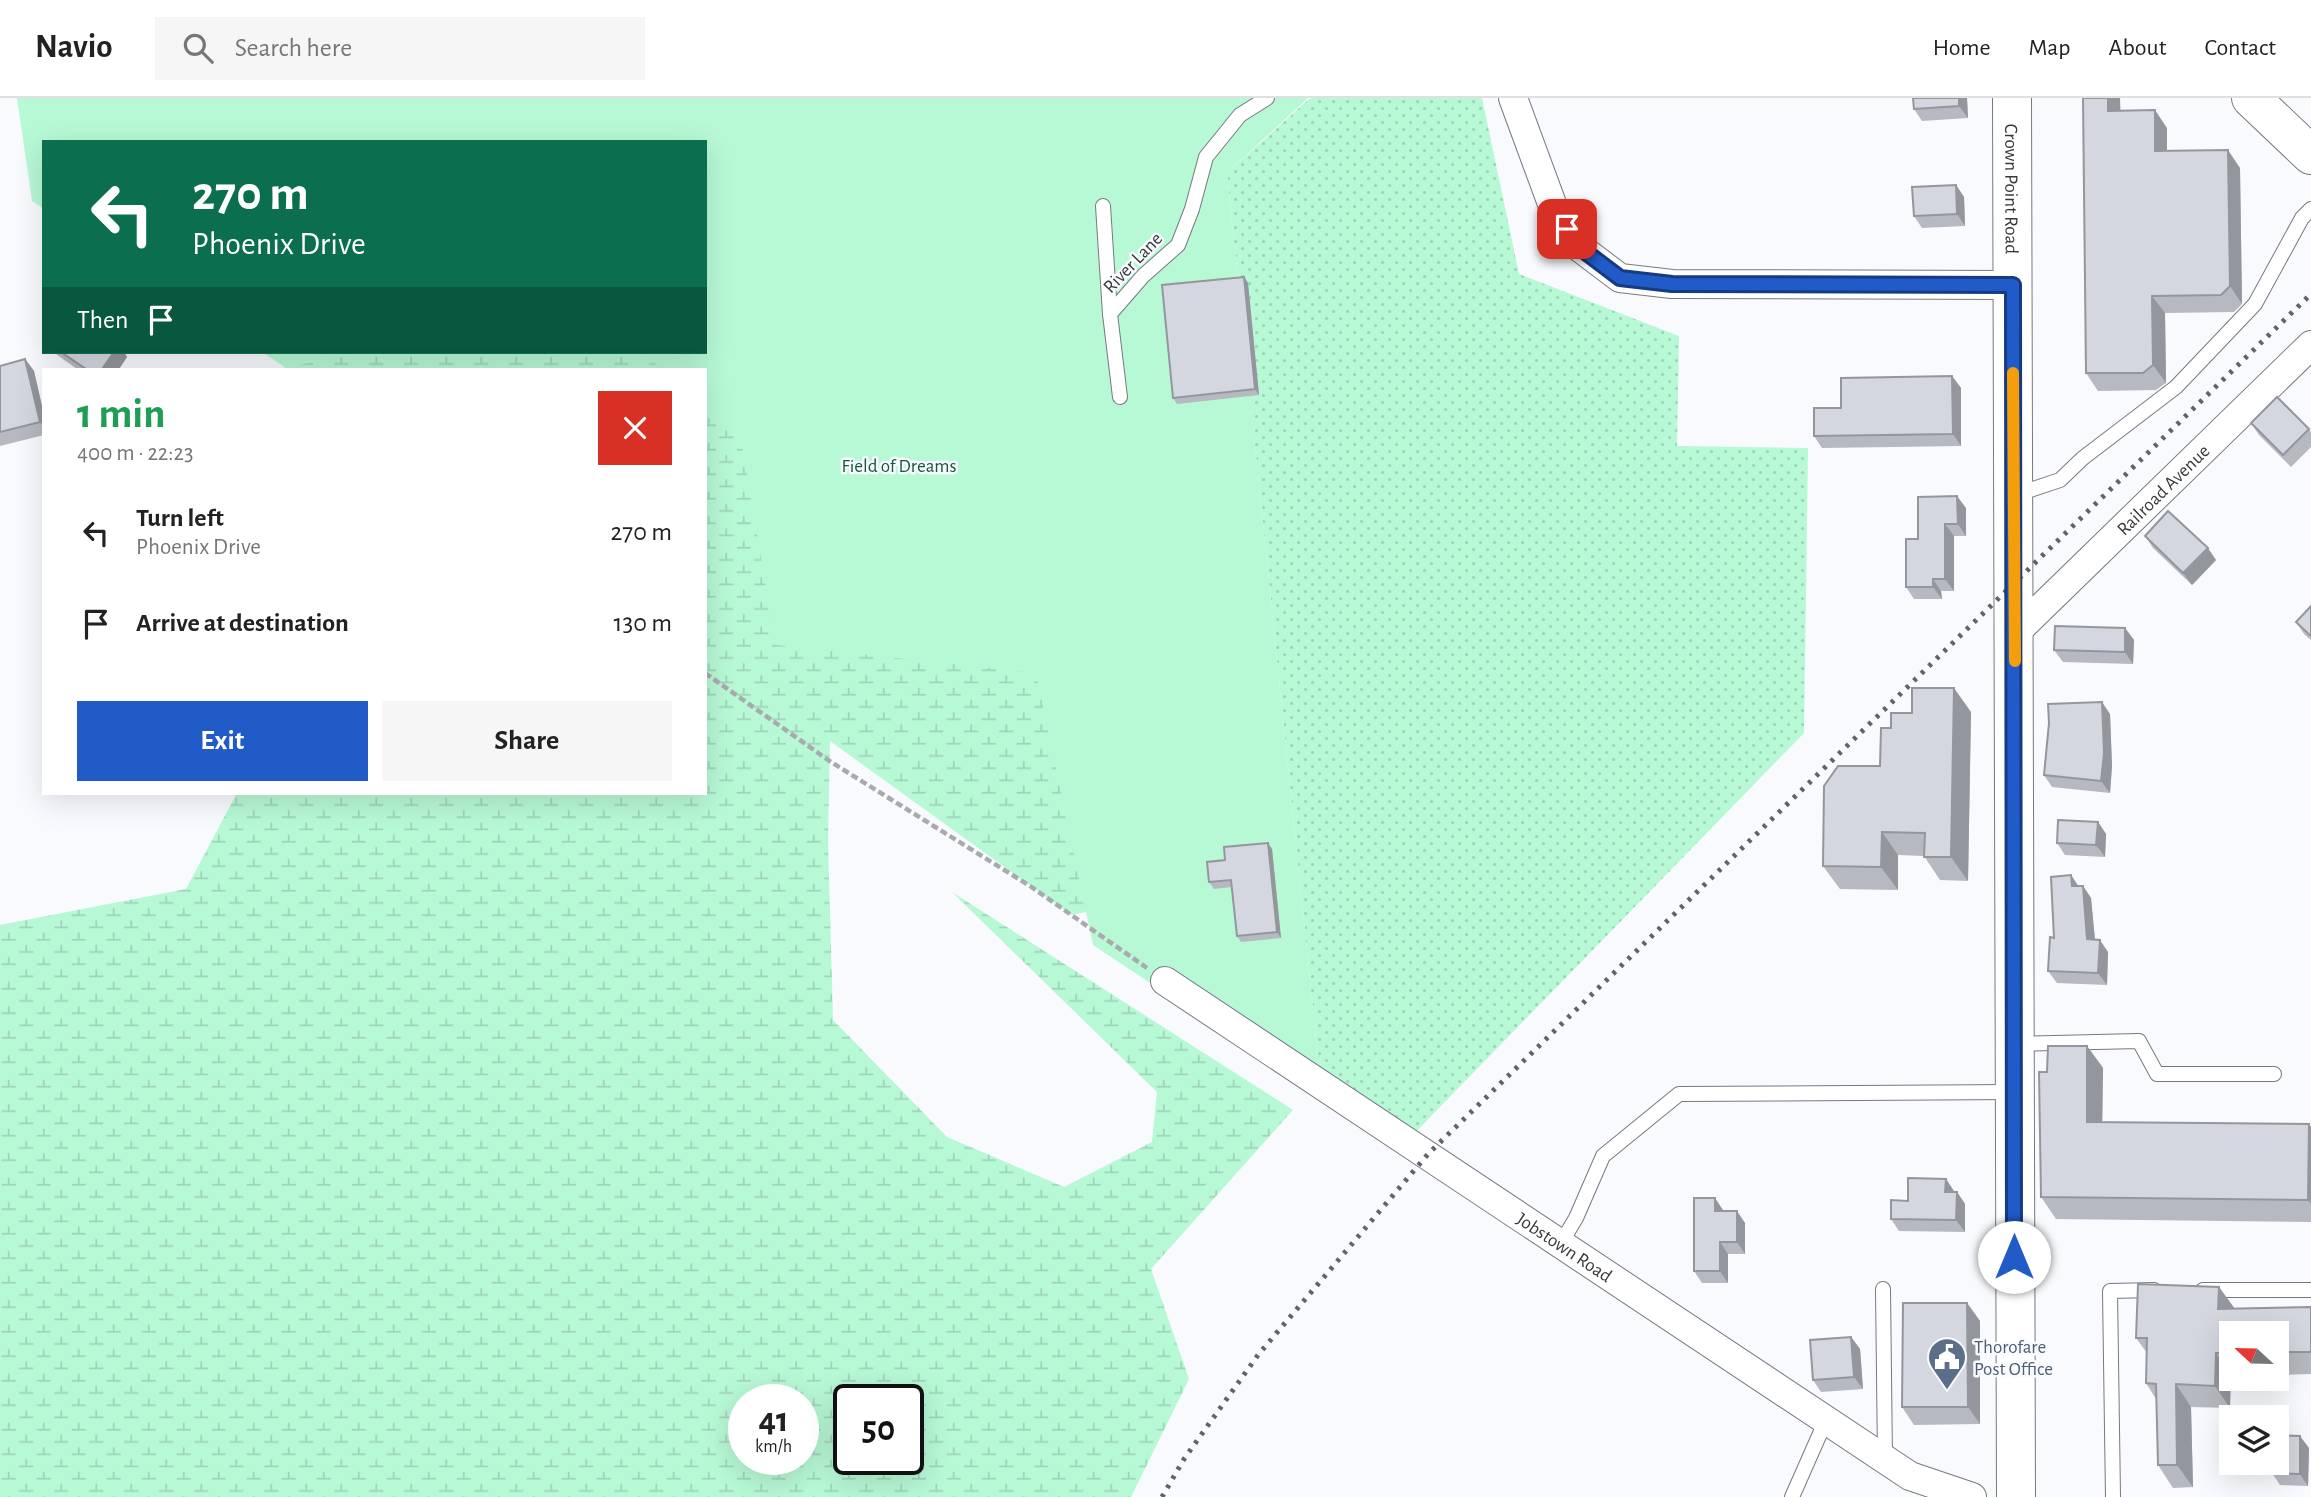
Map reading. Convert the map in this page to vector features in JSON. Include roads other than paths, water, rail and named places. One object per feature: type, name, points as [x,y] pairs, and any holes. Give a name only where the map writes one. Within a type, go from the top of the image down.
[{"type":"main road","name":"Crown Point Road","points":[[2012,98],[2016,1497]]},
{"type":"main road","points":[[2251,98],[2311,155]]},
{"type":"street","points":[[1513,98],[1555,212],[1579,247],[1620,278],[1672,284],[2013,285]]},
{"type":"street","name":"Railroad Avenue","points":[[2015,633],[2311,345]]},
{"type":"street","name":"Jobstown Road","points":[[1165,981],[1910,1476],[1919,1489],[1972,1497]]},
{"type":"lane","name":"River Lane","points":[[1110,314],[1143,276],[1178,244],[1192,209],[1206,157],[1240,115],[1267,98]]},
{"type":"lane","name":"River Lane","points":[[1103,206],[1110,314],[1120,397]]},
{"type":"lane","points":[[2013,496],[2060,481],[2083,458],[2176,387],[2255,304],[2302,218],[2311,209]]},
{"type":"lane","points":[[2014,1044],[2139,1041],[2157,1074],[2274,1074]]},
{"type":"lane","points":[[1561,1243],[1576,1218],[1603,1156],[1679,1094],[2014,1092]]},
{"type":"lane","points":[[1883,1289],[1885,1460]]},
{"type":"lane","points":[[2113,1497],[2110,1290],[2164,1290]]},
{"type":"lane","points":[[2191,1290],[2311,1290]]},
{"type":"lane","points":[[1792,1497],[1826,1420]]},
{"type":"railway","points":[[1162,1497],[1184,1459],[1258,1355],[1428,1154],[2311,294]]},
{"type":"place","name":"Thorofare Post Office","points":[[1947,1391]]},
{"type":"park label","name":"Field of Dreams","points":[[899,465]]}]
